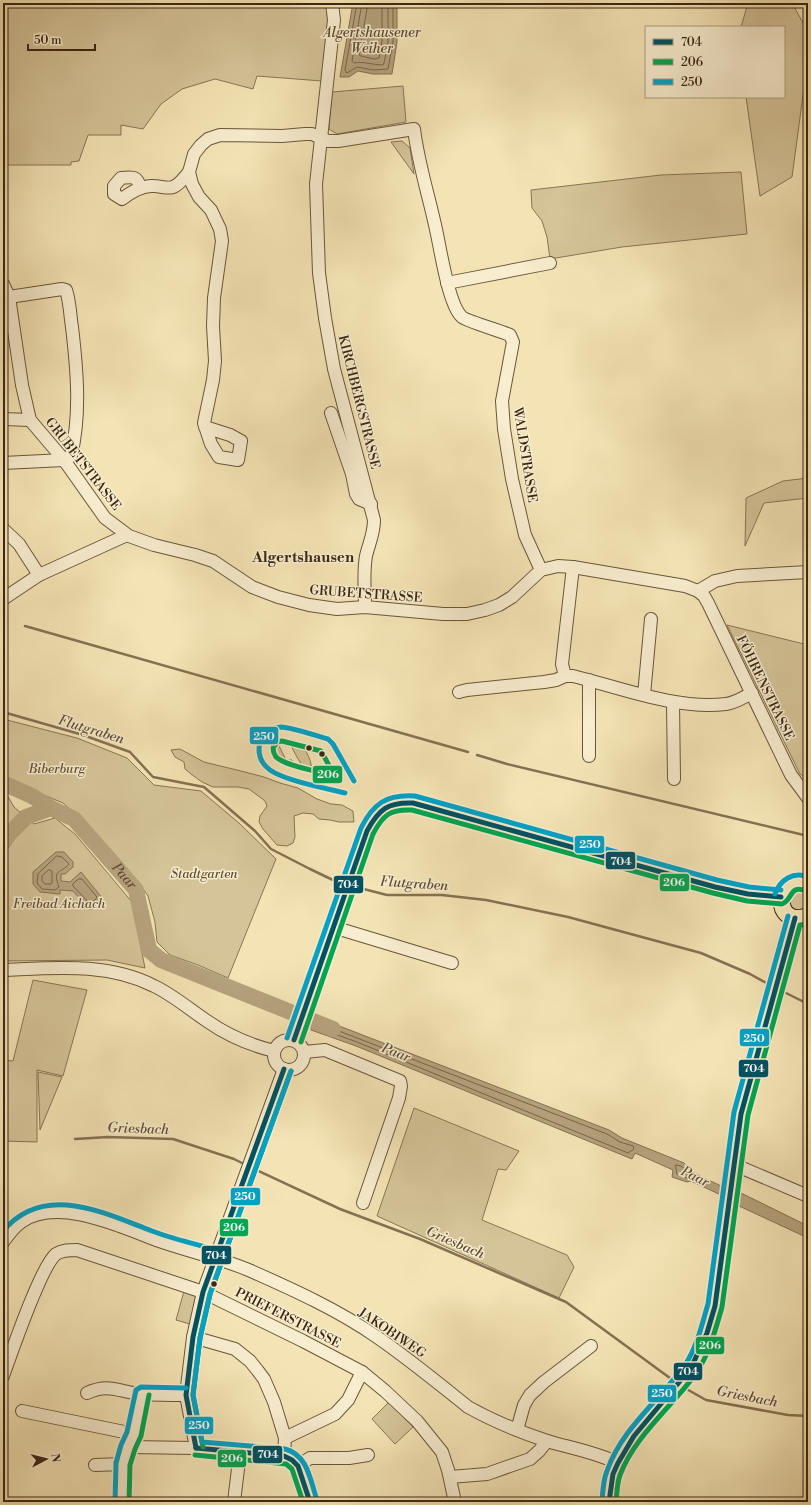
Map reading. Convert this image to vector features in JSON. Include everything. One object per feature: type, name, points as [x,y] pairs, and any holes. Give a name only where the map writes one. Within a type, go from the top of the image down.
[{"type":"main road","points":[[609,1502],[613,1474],[618,1463],[634,1436],[691,1368],[707,1333],[715,1306],[733,1185],[741,1114],[781,971],[802,917],[786,913],[783,908],[781,897],[787,886],[792,883],[799,882],[808,884]]},
{"type":"street","name":"KIRCHBERGSTRASSE","points":[[332,3],[334,20],[316,184],[319,274],[334,369],[374,520],[374,531],[366,556],[364,572],[365,607]]},
{"type":"street","name":"WALDSTRASSE","points":[[320,138],[338,142],[414,130],[417,151],[454,306],[463,318],[510,335],[513,342],[502,401],[504,429],[512,478],[525,535],[541,570]]},
{"type":"street","points":[[174,187],[189,172],[194,154],[208,139],[220,135],[282,136],[305,134],[312,134],[320,138]]},
{"type":"street","points":[[189,172],[192,184],[199,197],[214,214],[220,229],[222,241],[214,298],[213,326],[215,361],[213,380],[204,423],[205,427]]},
{"type":"street","points":[[141,188],[152,186],[174,187],[199,197]]},
{"type":"street","points":[[448,283],[550,263]]},
{"type":"street","name":"GRUBETSTRASSE","points":[[3,284],[9,297],[9,332],[30,420],[64,460],[105,518],[127,535],[154,545],[213,561],[252,587],[278,597],[322,608],[345,609],[365,607],[443,614],[467,614],[479,612],[499,605],[512,597],[541,570]]},
{"type":"street","points":[[3,463],[64,460],[71,456],[75,439],[77,412],[75,358],[68,295],[66,290],[62,289],[9,297]]},
{"type":"street","name":"KIRCHBERGSTRASSE","points":[[331,413],[352,474],[356,494],[359,499],[371,504]]},
{"type":"street","points":[[3,419],[30,420]]},
{"type":"street","points":[[3,529],[19,544],[39,575]]},
{"type":"street","points":[[3,599],[39,575],[127,535]]},
{"type":"street","points":[[541,570],[558,566],[573,567],[685,586],[698,591],[715,581],[737,576],[808,572]]},
{"type":"street","points":[[565,676],[562,664],[573,567]]},
{"type":"street","name":"FÖHRENSTRASSE","points":[[698,591],[704,596],[708,603],[791,775],[808,798]]},
{"type":"street","points":[[644,695],[651,619]]},
{"type":"street","points":[[459,692],[544,682],[556,680],[565,676],[589,680],[673,702],[728,704],[752,693]]},
{"type":"street","points":[[589,680],[589,756]]},
{"type":"street","points":[[673,702],[674,779]]},
{"type":"street","points":[[294,1040],[367,831],[373,818],[384,807],[392,804],[401,802],[413,803],[718,888],[749,895],[781,897]]},
{"type":"street","points":[[333,927],[452,963]]},
{"type":"street","points":[[3,970],[50,967],[77,968],[119,974],[138,979],[168,994],[226,1033],[251,1044],[274,1051]]},
{"type":"street","points":[[290,1039],[294,1040],[299,1043],[304,1052],[302,1062],[299,1066],[289,1070],[284,1069],[274,1060],[275,1047],[282,1041],[290,1039]]},
{"type":"street","points":[[304,1052],[326,1050],[400,1081],[401,1086],[399,1098],[363,1203]]},
{"type":"street","points":[[196,1448],[186,1395],[198,1338],[203,1292],[214,1257],[284,1069]]},
{"type":"street","points":[[735,1165],[808,1196]]},
{"type":"street","name":"JAKOBIWEG","points":[[3,1242],[9,1233],[20,1222],[33,1215],[52,1212],[73,1213],[214,1257],[251,1271],[313,1300],[342,1316],[380,1339],[416,1365],[468,1407],[494,1421],[547,1441],[607,1457],[618,1463]]},
{"type":"street","name":"PRIEFERSTRASSE","points":[[3,1376],[44,1271],[50,1261],[57,1254],[66,1250],[77,1250],[203,1292],[362,1372],[385,1391],[424,1430],[442,1452],[456,1502]]},
{"type":"street","points":[[198,1338],[235,1349],[250,1361],[264,1378],[274,1402],[285,1438],[284,1456]]},
{"type":"street","points":[[517,1430],[524,1405],[530,1395],[544,1382],[591,1346]]},
{"type":"street","points":[[285,1438],[335,1414],[348,1400],[362,1372]]},
{"type":"street","points":[[87,1392],[105,1387],[142,1394],[186,1395]]},
{"type":"street","points":[[122,1502],[123,1464],[134,1434],[142,1394]]},
{"type":"street","points":[[22,1411],[134,1434]]},
{"type":"street","points":[[450,1477],[487,1474],[530,1458],[540,1451],[547,1441]]},
{"type":"street","points":[[128,1447],[196,1448],[284,1456],[290,1458],[298,1466],[310,1502]]},
{"type":"street","points":[[234,1502],[240,1452]]},
{"type":"street","points":[[298,1466],[310,1458],[349,1458],[368,1455]]},
{"type":"street","points":[[95,1465],[123,1464]]},
{"type":"green space","points":[[3,3],[324,3],[329,13],[322,81],[257,76],[253,89],[215,79],[182,89],[161,104],[143,129],[121,125],[121,135],[88,135],[79,161],[71,162],[71,165],[3,165]]},
{"type":"green space","points":[[748,3],[792,3],[808,32],[808,58],[792,177],[760,196],[746,98],[785,98],[785,26],[741,26]]},
{"type":"green space","points":[[403,86],[406,122],[337,134],[329,129],[332,92]]},
{"type":"green space","points":[[402,141],[410,148],[414,174],[391,142]]},
{"type":"green space","points":[[741,172],[747,234],[622,247],[550,259],[547,237],[542,221],[532,208],[531,190],[661,175]]},
{"type":"green space","points":[[808,478],[808,498],[764,503],[745,546],[746,498],[783,481]]},
{"type":"green space","points":[[727,625],[808,645],[808,780],[800,774]]},
{"type":"green space","name":"Stadtgarten","points":[[3,719],[77,738],[127,758],[154,785],[201,791],[239,823],[276,859],[228,978],[170,955],[157,942],[155,922],[148,896],[113,852],[63,803],[3,778]]},
{"type":"green space","points":[[291,740],[297,742],[305,749],[310,760],[311,771],[304,767],[298,759],[289,742]]},
{"type":"green space","points":[[281,741],[284,744],[278,744],[286,760],[292,760],[294,764],[284,763],[272,755],[274,744]]},
{"type":"green space","points":[[180,749],[204,762],[264,777],[298,788],[317,799],[331,804],[342,805],[353,811],[354,822],[339,822],[319,819],[313,814],[303,813],[294,816],[295,837],[293,843],[287,846],[277,845],[259,822],[260,816],[267,806],[265,801],[249,789],[238,787],[213,787],[202,782],[185,769],[184,762],[175,757],[171,750]]},
{"type":"green space","name":"Freibad Aichach","points":[[3,792],[6,793],[14,807],[34,824],[55,818],[75,834],[132,902],[145,968],[107,960],[3,961]]},
{"type":"green space","points":[[799,890],[806,893],[809,900],[806,907],[799,910],[792,907],[789,900],[792,893]]},
{"type":"green space","points":[[33,980],[87,990],[63,1076],[37,1070],[37,1142],[3,1141],[3,1060],[13,1061]]},
{"type":"green space","points":[[38,1072],[62,1077],[40,1130]]},
{"type":"green space","points":[[414,1108],[519,1151],[506,1170],[498,1169],[482,1220],[567,1255],[574,1267],[559,1298],[377,1216]]},
{"type":"green space","points":[[184,1291],[197,1295],[190,1324],[176,1320]]},
{"type":"green space","points":[[389,1402],[413,1427],[395,1444],[372,1419]]},
{"type":"water","name":"Algertshausener Weiher","points":[[353,3],[397,3],[397,42],[392,74],[373,74],[358,71],[349,77],[340,77]]},
{"type":"water","points":[[11,827],[16,831],[3,849],[3,837]]},
{"type":"water","points":[[56,852],[64,852],[73,862],[73,867],[65,874],[61,874],[61,881],[70,882],[81,872],[103,899],[90,910],[73,891],[60,890],[60,894],[40,892],[33,884],[33,872]]},
{"type":"water","points":[[316,1017],[609,1130],[622,1138],[684,1163],[694,1173],[721,1186],[721,1195],[691,1181],[687,1182],[672,1177],[673,1170],[635,1153],[632,1159],[356,1046],[311,1030]]},
{"type":"water","points":[[741,1193],[808,1226],[808,1238],[739,1206]]},
{"type":"waterway","points":[[25,626],[468,752]]},
{"type":"waterway","name":"Flutgraben","points":[[3,712],[83,735],[130,752],[153,777],[204,787],[255,831],[271,849],[335,881],[345,884]]},
{"type":"waterway","points":[[477,755],[507,764],[808,836]]},
{"type":"waterway","name":"Paar","points":[[3,783],[32,796],[51,808]]},
{"type":"waterway","name":"Paar","points":[[3,843],[9,834],[26,817],[51,808],[74,819],[136,890],[149,950],[161,960],[333,1029]]},
{"type":"waterway","name":"Flutgraben","points":[[352,886],[387,895],[442,895],[486,900],[568,917],[701,953],[750,974],[770,985]]},
{"type":"waterway","name":"Flutgraben","points":[[782,991],[808,1004]]},
{"type":"waterway","name":"Griesbach","points":[[75,1139],[108,1137],[173,1139],[234,1159],[246,1165]]},
{"type":"waterway","name":"Griesbach","points":[[252,1168],[340,1209],[420,1239],[566,1302],[674,1381]]},
{"type":"waterway","name":"Griesbach","points":[[683,1387],[706,1400],[788,1415],[808,1416]]},
{"type":"transit line","name":"250","points":[[345,793],[295,781],[270,770],[263,763],[260,755],[259,745],[263,737],[272,729],[285,727],[328,739],[333,744],[354,781]]},
{"type":"transit line","name":"206","points":[[282,741],[321,751],[335,776],[295,766],[276,757],[273,748],[277,742],[282,741]]},
{"type":"transit line","name":"250","points":[[287,1038],[361,828],[370,813],[382,802],[388,799],[415,796],[717,880],[749,887],[781,890]]},
{"type":"transit line","name":"704","points":[[294,1040],[367,831],[371,823],[380,812],[385,808],[397,804],[413,803],[715,887],[748,894],[781,897]]},
{"type":"transit line","name":"206","points":[[301,1042],[373,834],[380,822],[388,814],[393,812],[412,810],[747,901],[782,904],[794,891],[801,889],[806,891]]},
{"type":"transit line","name":"250","points":[[775,894],[780,885],[788,878],[797,875],[808,877]]},
{"type":"transit line","name":"250","points":[[602,1501],[603,1486],[607,1471],[622,1441],[685,1365],[693,1351],[699,1335],[708,1304],[734,1112],[788,916]]},
{"type":"transit line","name":"704","points":[[609,1502],[613,1474],[618,1463],[634,1436],[691,1368],[707,1333],[715,1306],[741,1114],[795,918]]},
{"type":"transit line","name":"206","points":[[616,1502],[619,1478],[627,1460],[655,1421],[697,1372],[709,1349],[715,1332],[722,1307],[748,1115],[800,925],[808,924]]},
{"type":"transit line","name":"704","points":[[196,1448],[186,1395],[193,1337],[203,1292],[284,1069]]},
{"type":"transit line","name":"206","points":[[203,1447],[193,1395],[200,1338],[210,1294],[291,1071]]},
{"type":"transit line","name":"250","points":[[291,1071],[210,1294],[200,1338],[193,1395],[202,1442],[285,1449],[293,1452],[299,1457],[307,1469],[317,1500]]},
{"type":"transit line","name":"250","points":[[3,1231],[19,1216],[37,1208],[56,1205],[75,1206],[95,1210],[152,1231],[217,1250]]},
{"type":"transit line","name":"250","points":[[115,1502],[116,1463],[121,1445],[127,1432],[136,1390],[141,1387],[186,1388]]},
{"type":"transit line","name":"206","points":[[129,1502],[130,1465],[141,1436],[149,1395]]},
{"type":"transit line","name":"704","points":[[196,1448],[284,1456],[292,1460],[298,1466],[310,1502]]},
{"type":"transit line","name":"206","points":[[195,1455],[286,1464],[292,1469],[303,1502]]},
{"type":"district","name":"Algertshausen","points":[[303,557]]},
{"type":"park label","name":"Biberburg","points":[[57,769]]}]
